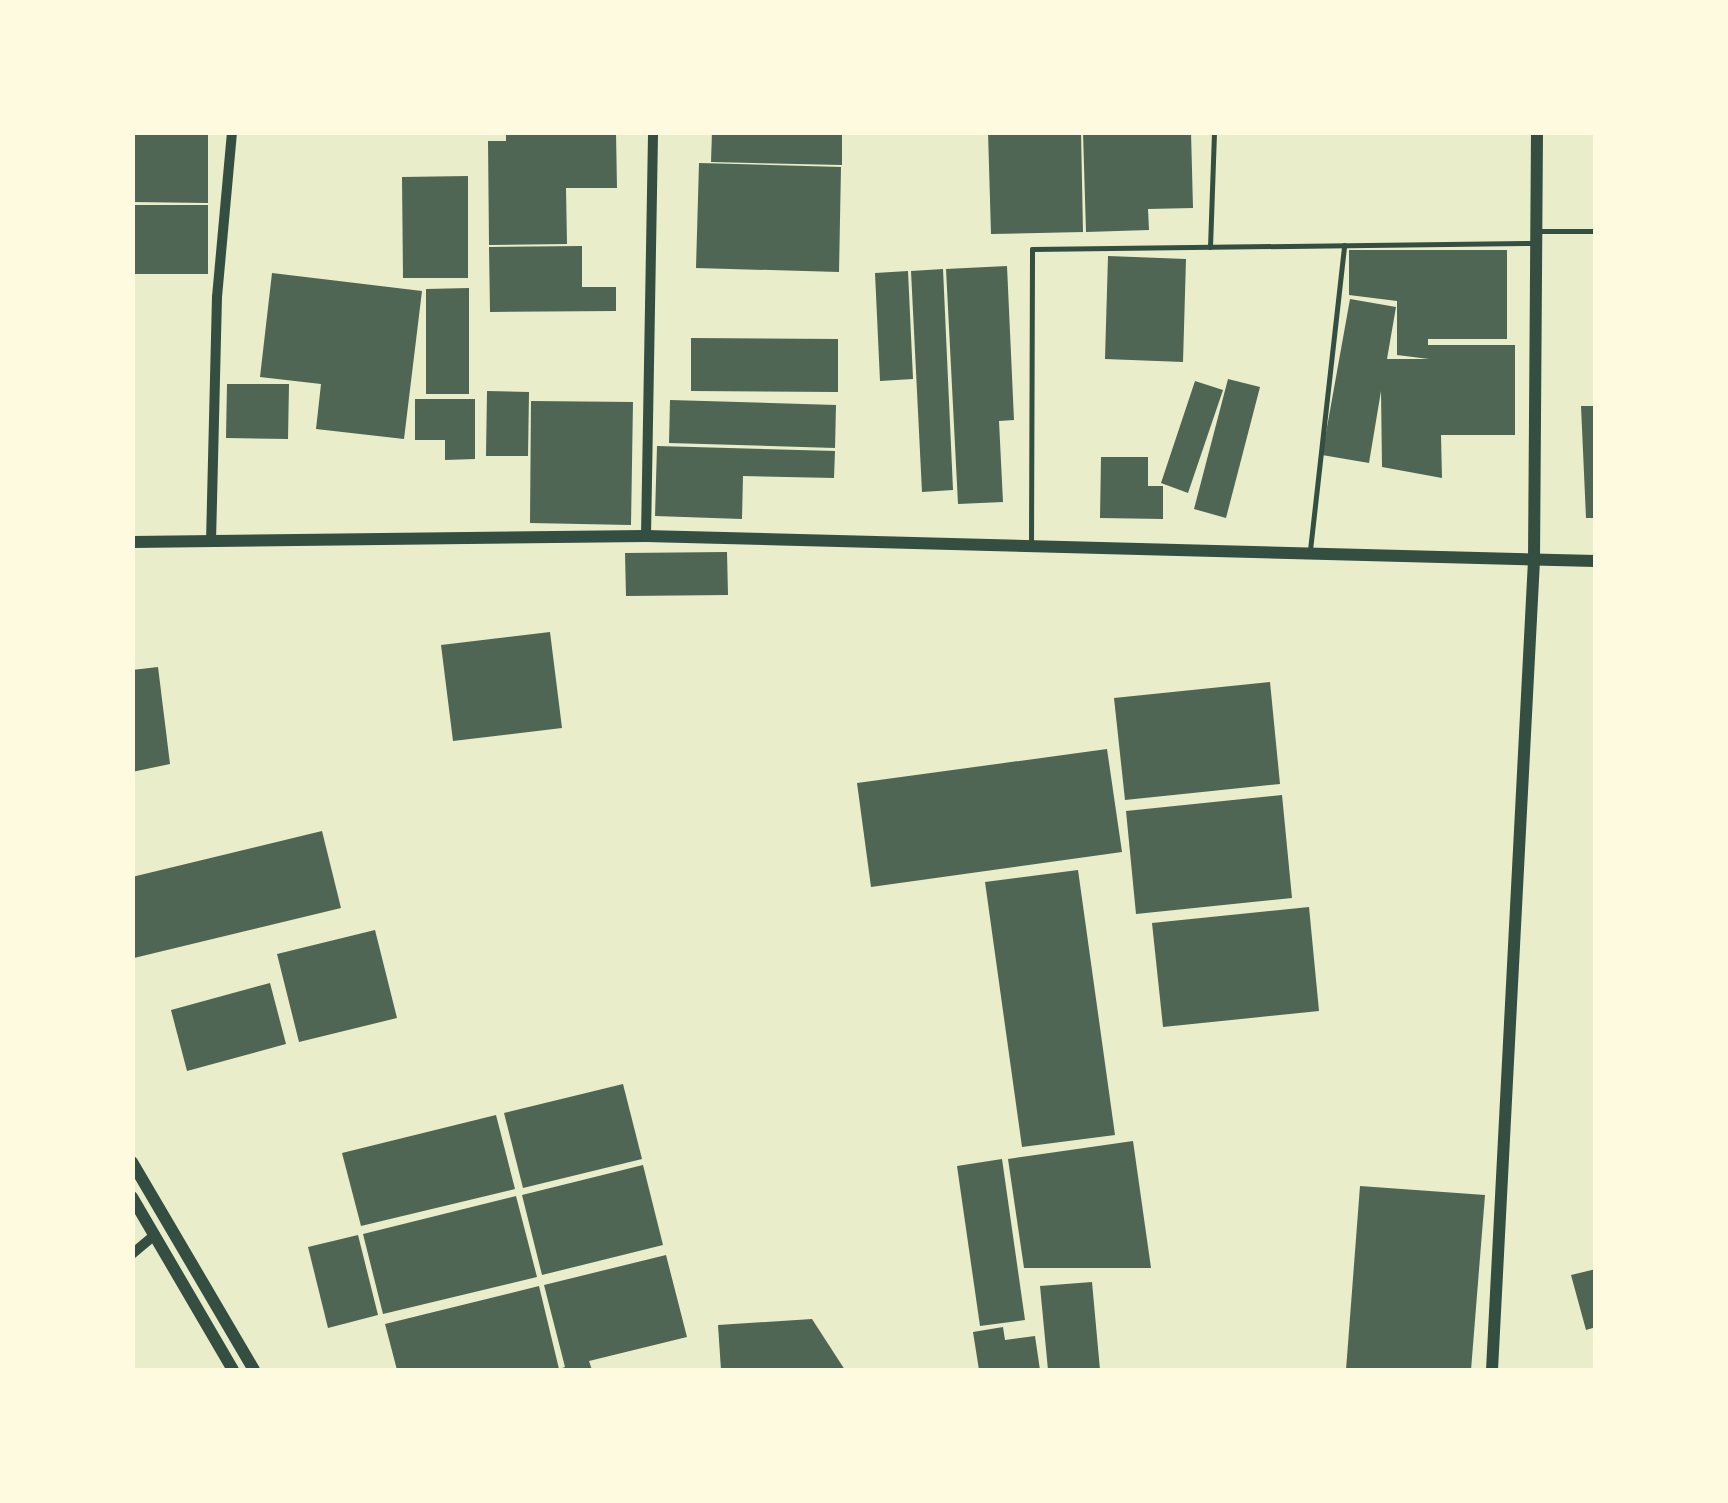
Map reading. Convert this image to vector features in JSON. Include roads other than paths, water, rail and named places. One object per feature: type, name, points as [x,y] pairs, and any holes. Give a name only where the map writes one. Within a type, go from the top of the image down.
[{"type":"street","points":[[211,542],[217,298],[232,132]]},
{"type":"street","points":[[646,536],[652,132]]},
{"type":"street","points":[[1492,1370],[1534,562],[1537,132]]},
{"type":"street","points":[[132,542],[646,536],[1596,561]]},
{"type":"street","points":[[132,1162],[254,1370]]},
{"type":"street","points":[[132,1197],[232,1370]]},
{"type":"street","points":[[132,1254],[154,1234]]},
{"type":"lane","points":[[1210,246],[1214,132]]},
{"type":"lane","points":[[1031,544],[1032,248],[1344,245],[1536,237],[1596,230]]},
{"type":"lane","points":[[1310,555],[1344,245]]}]
